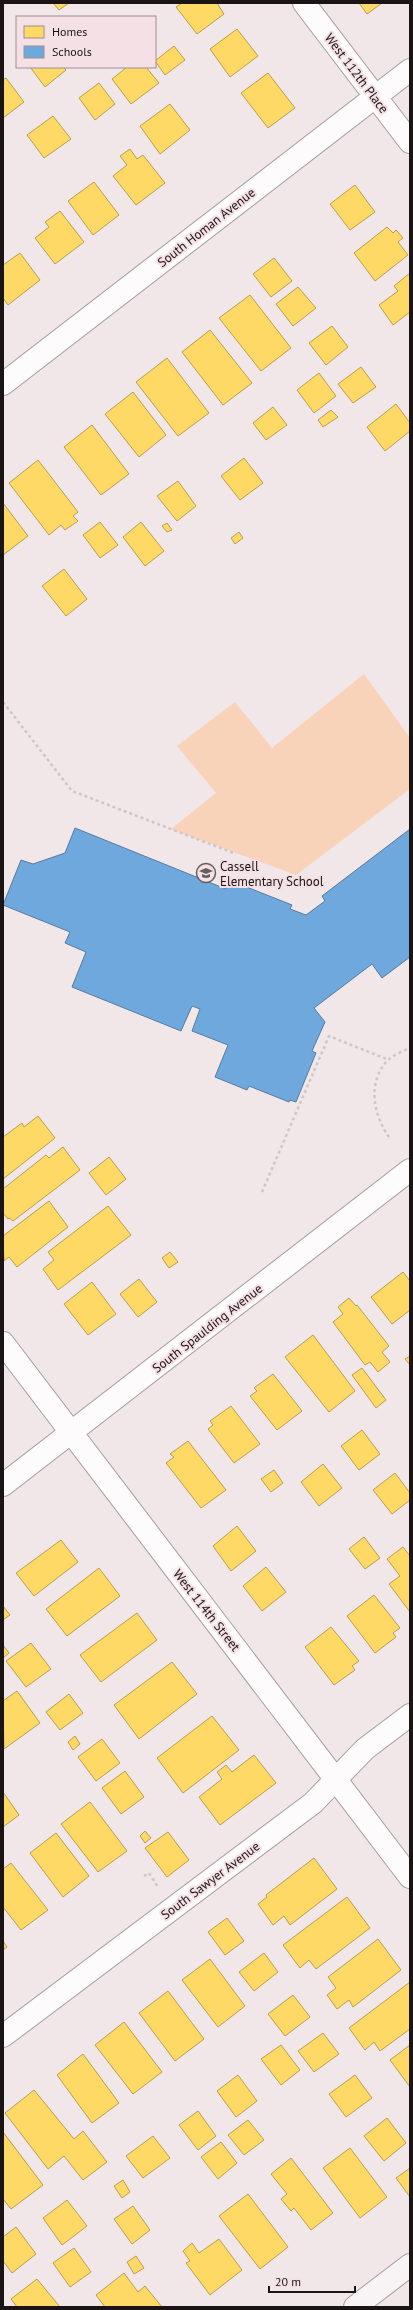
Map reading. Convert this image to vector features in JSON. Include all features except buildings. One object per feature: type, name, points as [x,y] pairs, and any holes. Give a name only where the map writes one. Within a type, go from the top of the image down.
[{"type":"main road","points":[[355,2307],[410,2265]]},
{"type":"street","name":"West 112th Place","points":[[304,3],[410,142]]},
{"type":"street","name":"South Homan Avenue","points":[[3,384],[410,70]]},
{"type":"street","name":"South Spaulding Avenue","points":[[3,1485],[410,1170]]},
{"type":"street","name":"West 114th Street","points":[[3,1343],[337,1779],[410,1877]]},
{"type":"street","name":"South Sawyer Avenue","points":[[3,2036],[313,1803],[365,1749],[410,1716]]},
{"type":"path","points":[[3,702],[72,790],[236,854]]},
{"type":"path","points":[[262,1192],[329,1036],[389,1060]]},
{"type":"path","points":[[389,1137],[382,1128],[376,1108],[374,1088],[382,1069],[389,1060],[410,1048]]},
{"type":"shaded area","points":[[364,674],[410,738],[410,789],[296,875],[171,829],[216,793],[177,746],[235,702],[272,748]]},
{"type":"place","name":"Cassell Elementary School","points":[[206,873]]}]
